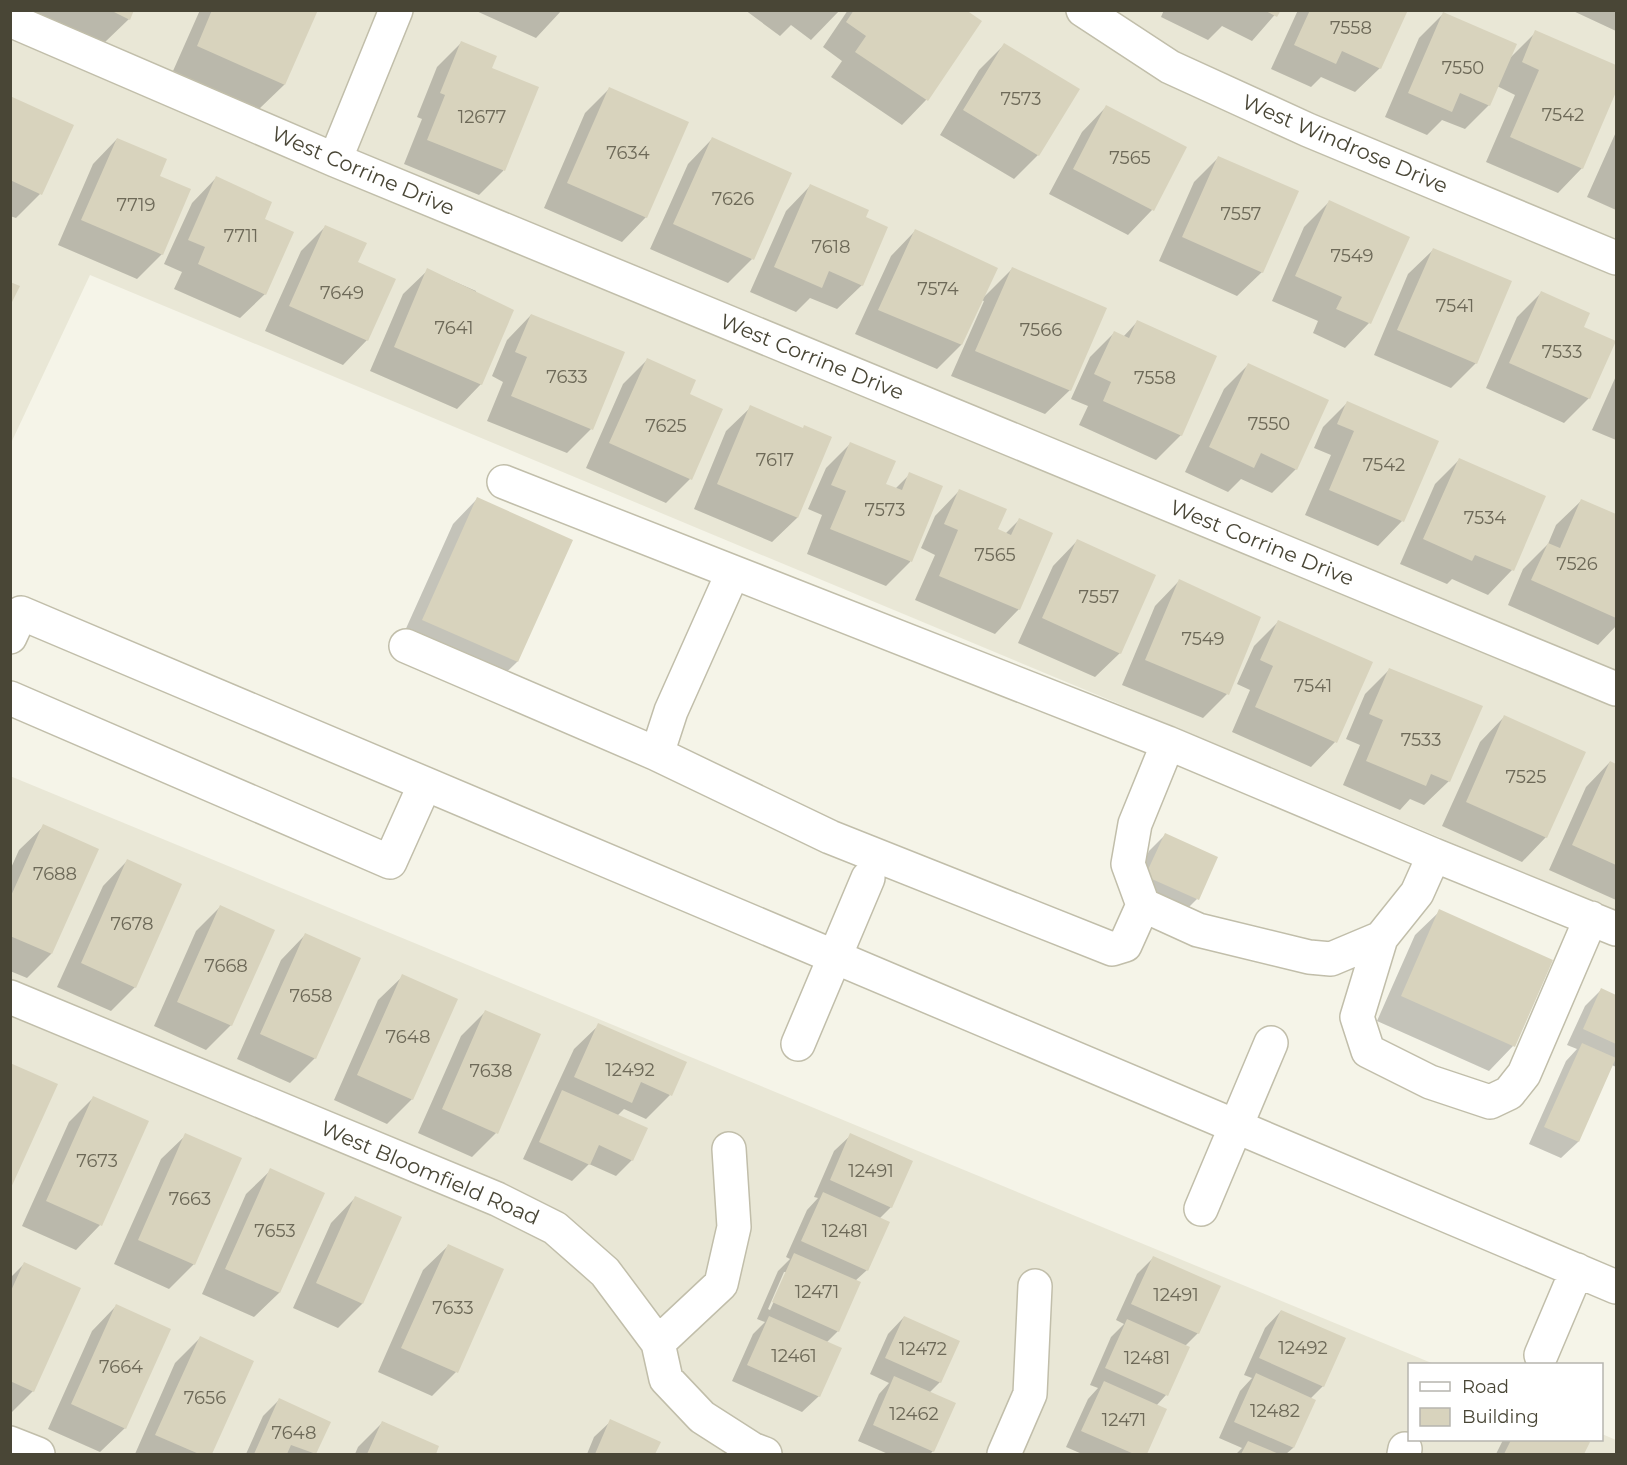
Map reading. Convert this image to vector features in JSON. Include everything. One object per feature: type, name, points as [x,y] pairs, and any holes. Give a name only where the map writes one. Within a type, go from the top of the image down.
[{"type":"street","points":[[335,160],[396,10]]},
{"type":"street","name":"West Windrose Drive","points":[[1083,10],[1181,72],[1308,130],[1617,258]]},
{"type":"street","name":"West Corrine Drive","points":[[10,20],[335,160],[1617,689]]},
{"type":"street","points":[[504,482],[1168,743],[1434,855],[1604,923],[1524,1074],[1509,1093],[1490,1102],[1430,1082],[1368,1051],[1357,1017],[1381,938],[1417,893],[1434,855]]},
{"type":"street","points":[[657,754],[671,711],[733,572]]},
{"type":"street","points":[[10,637],[21,613],[1617,1287]]},
{"type":"street","points":[[406,646],[657,754],[830,837],[1112,949],[1125,945],[1143,905],[1128,864],[1135,825],[1168,743]]},
{"type":"street","points":[[10,698],[390,862],[425,784]]},
{"type":"street","points":[[798,1044],[868,878]]},
{"type":"street","points":[[1143,905],[1198,930],[1309,957],[1331,959],[1381,938]]},
{"type":"street","name":"West Bloomfield Road","points":[[10,998],[497,1199],[555,1228],[605,1272],[658,1343],[666,1379],[702,1417],[765,1455]]},
{"type":"street","points":[[1201,1209],[1271,1043]]},
{"type":"street","points":[[658,1343],[721,1284],[734,1227],[729,1149]]},
{"type":"street","points":[[1541,1355],[1577,1270]]},
{"type":"street","points":[[1004,1455],[1030,1394],[1035,1286]]},
{"type":"street","points":[[10,1443],[38,1455]]},
{"type":"shaded area","points":[[11,11],[1616,11],[1616,911],[90,275],[11,443]]},
{"type":"shaded area","points":[[10,776],[1432,1363],[1408,1363],[1408,1441],[1603,1441],[1603,1434],[1616,1440],[1616,1454],[11,1454]]},
{"type":"building","points":[[110,10],[134,10],[130,20]]},
{"type":"building","points":[[212,10],[318,10],[285,85],[197,46]]},
{"type":"building","points":[[854,10],[966,10],[982,21],[928,101],[855,52],[866,36],[846,22]]},
{"type":"building","points":[[1264,10],[1281,10],[1277,17]]},
{"type":"building","points":[[1310,10],[1408,10],[1381,69],[1342,51],[1336,64],[1294,45]]},
{"type":"building","points":[[1443,12],[1517,44],[1490,106],[1460,93],[1452,112],[1408,93]]},
{"type":"building","points":[[1535,30],[1616,65],[1616,92],[1583,169],[1510,137],[1539,70],[1522,62]]},
{"type":"building","points":[[461,41],[497,56],[492,68],[539,87],[505,171],[427,140],[445,95],[440,93]]},
{"type":"building","points":[[1004,43],[1080,89],[1039,156],[963,110]]},
{"type":"building","points":[[609,87],[689,122],[647,218],[567,183]]},
{"type":"building","points":[[10,96],[74,125],[42,195],[10,180]]},
{"type":"building","points":[[1106,105],[1187,147],[1154,211],[1073,169]]},
{"type":"building","points":[[712,137],[792,173],[754,260],[673,224]]},
{"type":"building","points":[[117,138],[167,159],[160,176],[191,189],[163,255],[81,220]]},
{"type":"building","points":[[1218,156],[1299,191],[1263,273],[1182,237]]},
{"type":"building","points":[[216,176],[272,202],[265,219],[294,232],[266,295],[198,264],[205,247],[188,240]]},
{"type":"building","points":[[810,184],[869,210],[866,217],[888,227],[863,286],[829,271],[822,288],[774,267]]},
{"type":"building","points":[[1329,200],[1410,237],[1371,324],[1336,309],[1342,297],[1295,276]]},
{"type":"building","points":[[325,225],[367,243],[358,262],[396,279],[368,341],[289,306]]},
{"type":"building","points":[[915,229],[998,268],[962,345],[878,310]]},
{"type":"building","points":[[1433,248],[1512,281],[1477,364],[1397,330]]},
{"type":"building","points":[[1012,267],[1107,308],[1071,391],[975,351]]},
{"type":"building","points":[[427,268],[514,310],[482,385],[394,347]]},
{"type":"building","points":[[10,282],[20,286],[10,306]]},
{"type":"building","points":[[1541,291],[1590,313],[1584,327],[1616,341],[1590,399],[1509,363]]},
{"type":"building","points":[[531,314],[625,352],[593,430],[511,396],[527,357],[515,352]]},
{"type":"building","points":[[1137,320],[1217,356],[1182,436],[1103,401],[1111,382],[1094,374],[1114,331],[1129,338]]},
{"type":"building","points":[[647,358],[696,380],[690,394],[723,409],[692,480],[609,443]]},
{"type":"building","points":[[1248,363],[1329,400],[1297,470],[1261,453],[1254,468],[1209,447]]},
{"type":"building","points":[[1347,401],[1439,441],[1404,522],[1329,490],[1354,431],[1337,424]]},
{"type":"building","points":[[750,405],[803,428],[804,425],[832,437],[798,518],[717,484]]},
{"type":"building","points":[[850,442],[896,461],[886,484],[902,490],[909,472],[943,486],[912,562],[830,529],[846,491],[831,485]]},
{"type":"building","points":[[1459,458],[1546,496],[1514,571],[1475,555],[1472,561],[1423,539]]},
{"type":"building","points":[[959,489],[1007,509],[998,529],[1011,535],[1019,518],[1053,533],[1020,610],[939,576],[958,530],[944,524]]},
{"type":"building","points":[[477,497],[573,540],[518,662],[422,620]]},
{"type":"building","points":[[1581,499],[1616,514],[1616,618],[1531,580],[1548,543],[1560,548]]},
{"type":"building","points":[[1077,539],[1156,575],[1121,654],[1042,618]]},
{"type":"building","points":[[1179,579],[1261,617],[1229,695],[1145,660]]},
{"type":"building","points":[[1278,620],[1373,662],[1337,743],[1255,707],[1273,666],[1260,660]]},
{"type":"building","points":[[1389,668],[1483,706],[1450,782],[1431,774],[1426,786],[1366,761],[1383,720],[1369,714]]},
{"type":"building","points":[[1504,715],[1586,752],[1547,838],[1466,802]]},
{"type":"building","points":[[1610,761],[1616,764],[1616,865],[1572,845]]},
{"type":"building","points":[[43,824],[99,849],[52,954],[10,936],[10,898]]},
{"type":"building","points":[[1165,833],[1218,857],[1199,900],[1145,876]]},
{"type":"building","points":[[127,859],[182,884],[136,988],[81,963]]},
{"type":"building","points":[[220,905],[275,930],[232,1026],[177,1002]]},
{"type":"building","points":[[1439,909],[1553,960],[1515,1047],[1401,996]]},
{"type":"building","points":[[305,933],[361,958],[316,1059],[260,1034]]},
{"type":"building","points":[[402,974],[458,999],[413,1100],[357,1075]]},
{"type":"building","points":[[1601,988],[1616,995],[1616,1044],[1583,1029]]},
{"type":"building","points":[[485,1010],[541,1034],[498,1134],[442,1109]]},
{"type":"building","points":[[598,1023],[687,1062],[672,1096],[641,1082],[632,1103],[574,1077]]},
{"type":"building","points":[[1582,1043],[1616,1058],[1579,1142],[1544,1127]]},
{"type":"building","points":[[10,1063],[58,1084],[10,1190]]},
{"type":"building","points":[[562,1090],[648,1128],[633,1161],[599,1145],[590,1165],[539,1142]]},
{"type":"building","points":[[93,1096],[149,1121],[102,1226],[46,1201]]},
{"type":"building","points":[[185,1133],[242,1158],[195,1265],[138,1240]]},
{"type":"building","points":[[850,1133],[913,1161],[892,1208],[830,1180]]},
{"type":"building","points":[[270,1168],[325,1193],[280,1293],[225,1269]]},
{"type":"building","points":[[823,1192],[890,1222],[868,1271],[801,1241]]},
{"type":"building","points":[[355,1196],[402,1217],[363,1304],[316,1283]]},
{"type":"building","points":[[448,1244],[504,1269],[458,1373],[401,1348]]},
{"type":"building","points":[[794,1253],[861,1282],[839,1332],[772,1302]]},
{"type":"building","points":[[1153,1256],[1221,1286],[1199,1334],[1131,1304]]},
{"type":"building","points":[[24,1262],[81,1288],[34,1392],[10,1381],[10,1293]]},
{"type":"building","points":[[116,1304],[171,1329],[126,1429],[71,1404]]},
{"type":"building","points":[[1281,1310],[1346,1338],[1324,1387],[1259,1358]]},
{"type":"building","points":[[769,1316],[842,1348],[820,1397],[747,1365]]},
{"type":"building","points":[[904,1316],[960,1341],[941,1383],[885,1358]]},
{"type":"building","points":[[1127,1319],[1190,1347],[1168,1396],[1105,1368]]},
{"type":"building","points":[[200,1336],[254,1361],[212,1454],[199,1454],[155,1435]]},
{"type":"building","points":[[1256,1373],[1316,1400],[1294,1448],[1234,1422]]},
{"type":"building","points":[[894,1376],[956,1403],[934,1452],[873,1425]]},
{"type":"building","points":[[1104,1381],[1167,1409],[1147,1454],[1134,1454],[1081,1431]]},
{"type":"building","points":[[279,1398],[331,1422],[316,1454],[291,1445],[287,1454],[254,1454]]},
{"type":"building","points":[[610,1419],[661,1442],[655,1454],[595,1454]]},
{"type":"building","points":[[382,1421],[439,1446],[436,1454],[367,1454]]},
{"type":"building","points":[[1248,1441],[1279,1454],[1241,1454]]},
{"type":"building","points":[[1510,1441],[1590,1442],[1584,1454],[1504,1454]]}]
